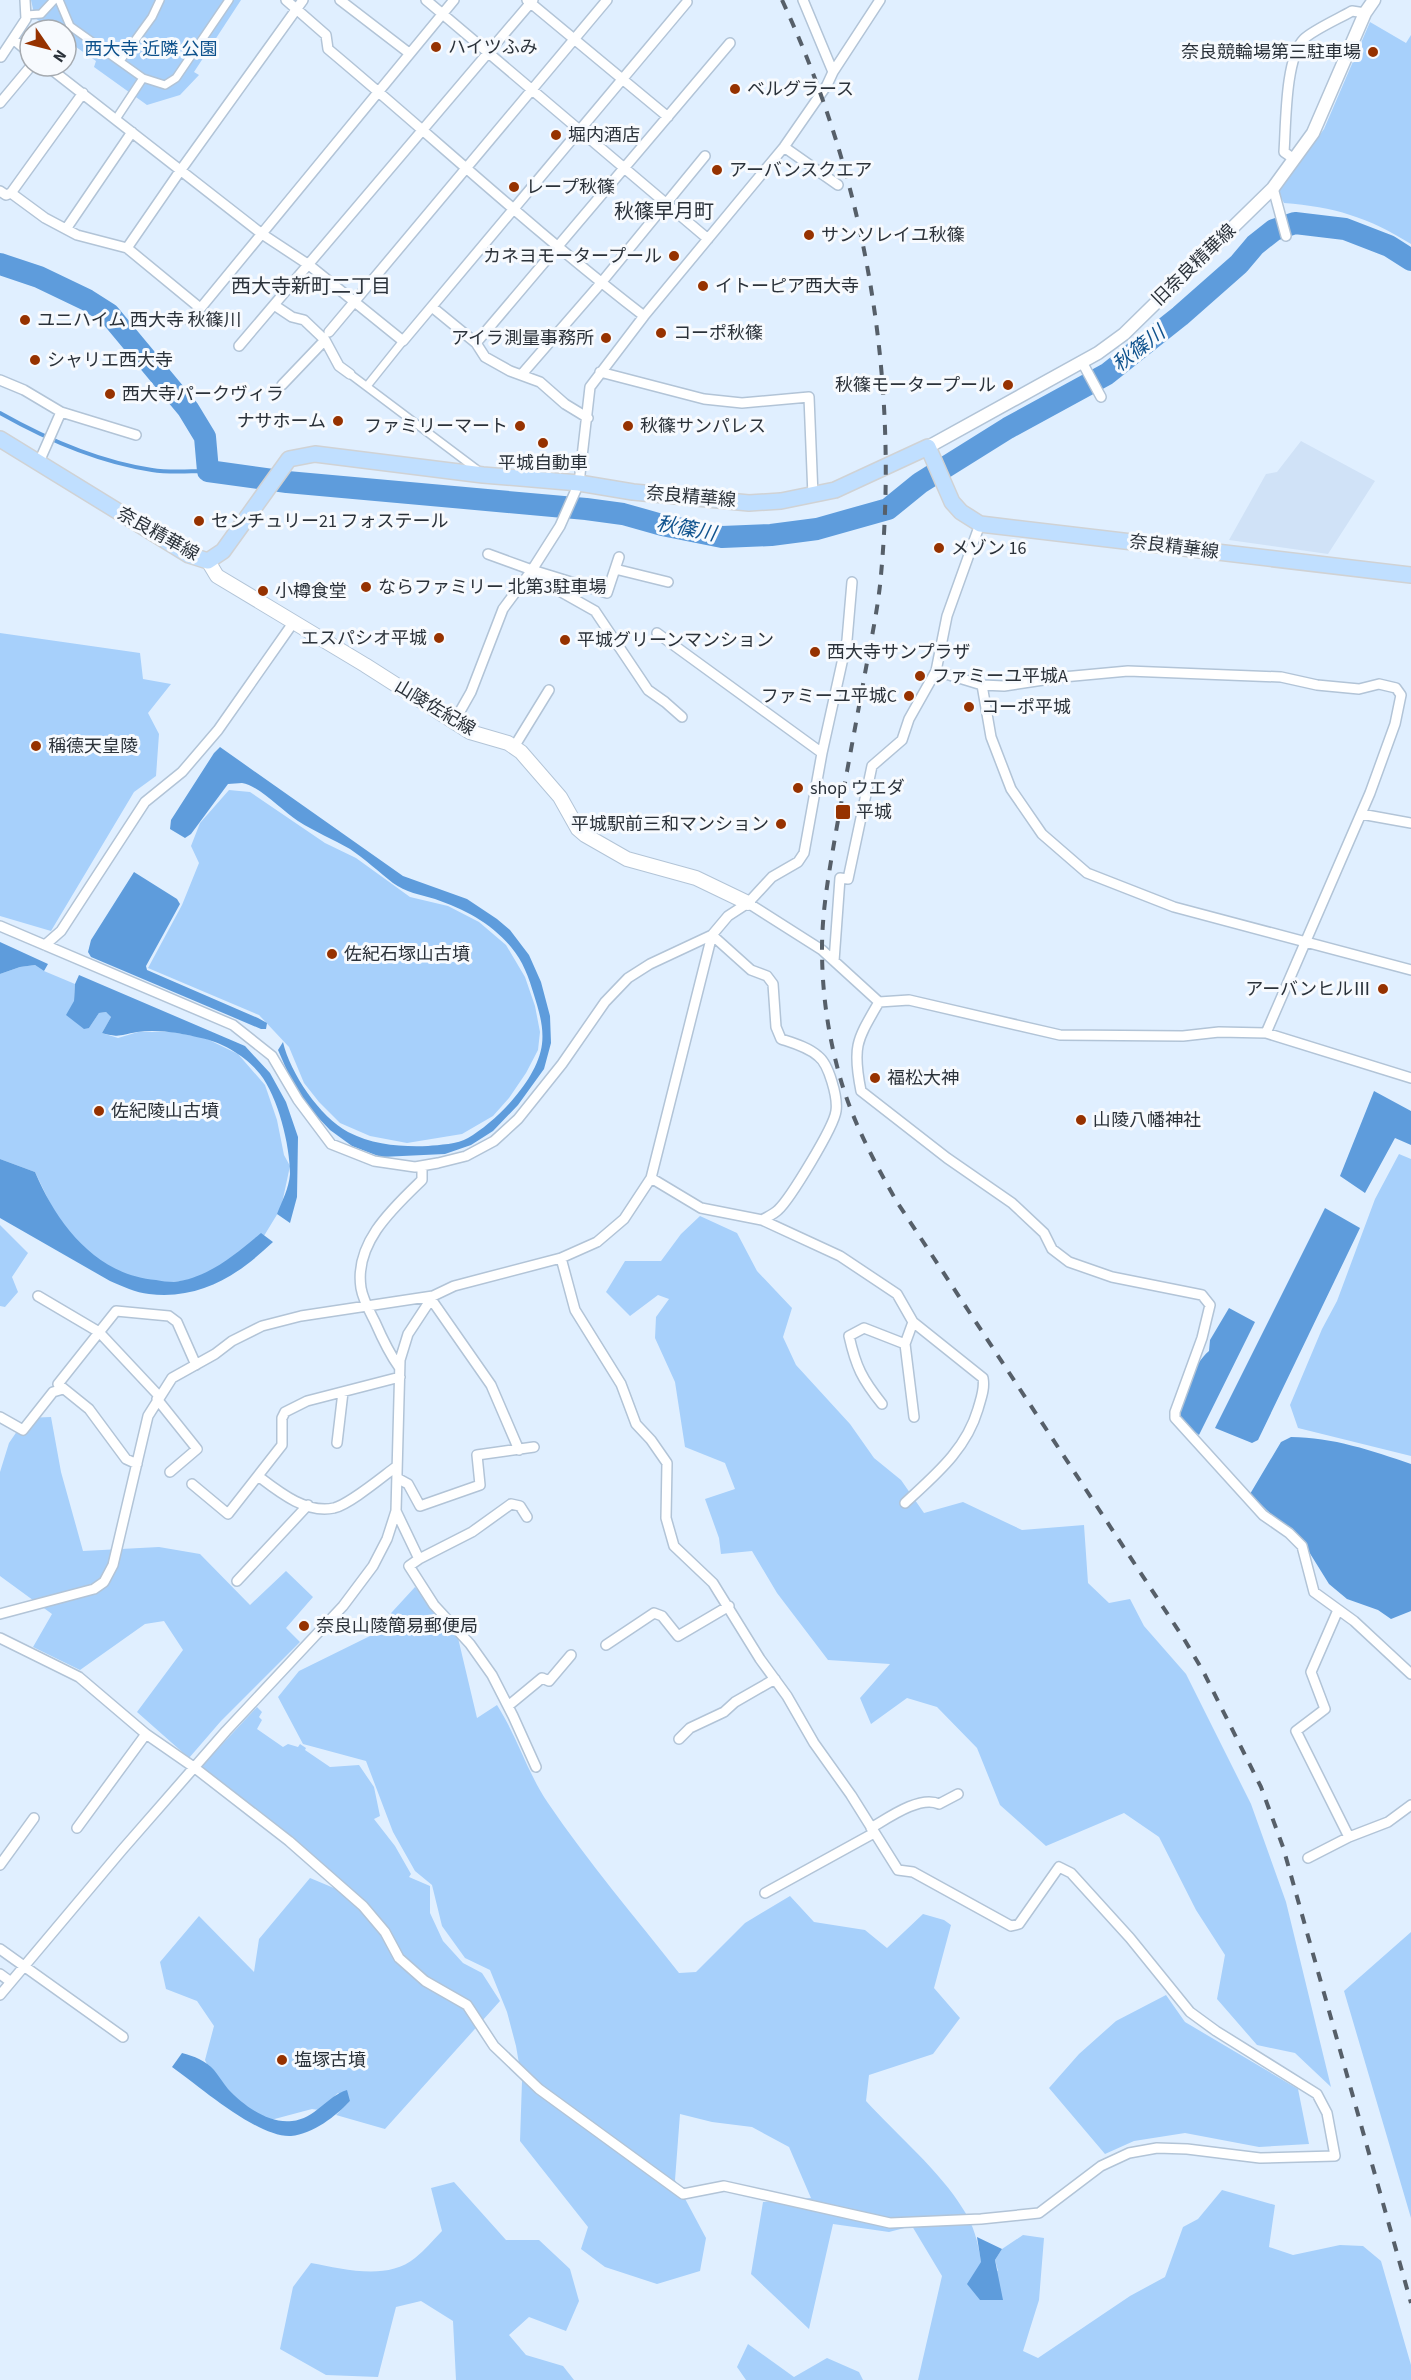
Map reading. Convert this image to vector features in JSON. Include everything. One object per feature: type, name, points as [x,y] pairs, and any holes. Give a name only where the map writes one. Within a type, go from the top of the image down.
[{"type":"main road","name":"奈良精華線","points":[[0,439],[42,455],[179,549],[208,561],[215,559],[223,551],[289,459],[315,454],[577,486],[749,502],[781,501],[835,490],[930,451],[952,502],[961,512],[980,524],[1411,575]]},
{"type":"main road","name":"山陵佐紀線","points":[[208,561],[217,576],[365,665],[470,732],[514,747],[521,752],[560,797],[578,829],[585,835],[627,859],[696,878],[748,903]]},
{"type":"street","points":[[1,57],[27,19],[25,0]]},
{"type":"street","points":[[26,15],[41,14],[54,0]]},
{"type":"street","points":[[59,0],[70,26],[144,78],[165,85],[176,78],[229,0]]},
{"type":"street","points":[[120,61],[152,17],[160,0]]},
{"type":"street","points":[[286,0],[326,34],[328,49],[466,169],[601,283],[644,316]]},
{"type":"street","points":[[128,249],[180,171],[303,0]]},
{"type":"street","points":[[340,0],[409,53]]},
{"type":"street","points":[[426,0],[708,239]]},
{"type":"street","points":[[190,321],[454,0]]},
{"type":"street","points":[[282,385],[327,336],[607,0]]},
{"type":"street","points":[[802,0],[832,72]]},
{"type":"street","name":"旧奈良精華線","points":[[930,451],[1082,362],[1124,334],[1273,189],[1313,133],[1365,13],[1374,0]]},
{"type":"street","points":[[239,346],[530,1],[669,117]]},
{"type":"street","points":[[454,722],[471,692],[503,609],[532,570],[560,526],[577,486],[588,418],[590,387],[644,316],[784,147],[827,85],[832,72],[877,1]]},
{"type":"street","points":[[367,386],[687,2]]},
{"type":"street","points":[[1294,159],[1284,152],[1289,77],[1294,57],[1304,39],[1352,11],[1365,13]]},
{"type":"street","points":[[13,39],[18,43]]},
{"type":"street","points":[[476,343],[669,117],[729,43]]},
{"type":"street","points":[[0,102],[21,78]]},
{"type":"street","points":[[63,78],[262,234],[309,265],[403,341]]},
{"type":"street","points":[[116,119],[144,78]]},
{"type":"street","points":[[0,191],[6,195],[11,193],[83,93]]},
{"type":"street","points":[[66,229],[132,132]]},
{"type":"street","points":[[784,147],[838,185]]},
{"type":"street","points":[[522,374],[601,283],[705,156]]},
{"type":"street","points":[[1273,189],[1286,236]]},
{"type":"street","points":[[11,193],[45,218],[77,235],[128,249],[200,308]]},
{"type":"street","points":[[274,305],[292,317],[304,320],[327,336],[339,366],[483,474]]},
{"type":"street","points":[[432,307],[476,343],[485,357],[510,371],[540,382],[565,404],[588,418]]},
{"type":"street","points":[[1082,362],[1101,397]]},
{"type":"street","points":[[600,372],[704,399],[742,403],[809,398],[813,496]]},
{"type":"street","points":[[0,380],[24,390],[61,412],[136,435]]},
{"type":"street","points":[[42,455],[61,412]]},
{"type":"street","points":[[834,961],[840,878],[848,879],[872,766],[902,740],[909,720],[936,671],[947,616],[980,524]]},
{"type":"street","points":[[488,554],[607,593],[619,557]]},
{"type":"street","points":[[615,569],[668,582]]},
{"type":"street","points":[[532,570],[540,580],[595,611],[648,690],[682,717]]},
{"type":"street","points":[[0,926],[233,1025],[272,1056],[298,1100],[331,1144],[374,1161],[422,1166],[466,1156],[494,1141],[518,1119],[562,1064],[605,1002],[628,978],[650,964],[712,935],[728,916],[748,903],[772,877],[798,862],[804,853],[822,753],[847,640],[852,582]]},
{"type":"street","points":[[45,945],[61,931],[145,802],[182,772],[218,730],[292,622]]},
{"type":"street","points":[[657,633],[822,753]]},
{"type":"street","points":[[936,671],[982,685],[1005,686],[1063,677],[1128,671],[1281,677],[1317,685],[1359,689],[1379,684],[1396,688],[1401,696],[1395,724],[1361,814],[1266,1032]]},
{"type":"street","points":[[982,685],[991,737],[1011,789],[1042,834],[1087,873],[1174,907],[1411,970]]},
{"type":"street","points":[[514,747],[549,690]]},
{"type":"street","points":[[1361,814],[1411,823]]},
{"type":"street","points":[[748,903],[822,950],[879,1002],[909,1000],[1060,1035],[1184,1036],[1219,1032],[1266,1032],[1411,1078]]},
{"type":"street","points":[[0,1614],[94,1589],[104,1582],[113,1566],[148,1416],[172,1378],[232,1341],[262,1326],[301,1316],[432,1297],[454,1287],[561,1258],[597,1242],[624,1219],[651,1178],[712,935]]},
{"type":"street","points":[[712,935],[751,970],[766,976],[773,984],[776,1027],[781,1039],[799,1045],[819,1056],[827,1065],[835,1096],[836,1112],[814,1157],[778,1211],[762,1220]]},
{"type":"street","points":[[879,1002],[865,1024],[856,1050],[861,1090],[947,1158],[1012,1203],[1044,1233],[1052,1249],[1069,1262],[1112,1277],[1202,1295],[1210,1305],[1202,1338],[1175,1412],[1175,1418],[1263,1515],[1289,1533],[1302,1546],[1314,1592],[1354,1621],[1411,1674]]},
{"type":"street","points":[[400,1373],[361,1289],[363,1257],[375,1230],[396,1205],[422,1180],[422,1166]]},
{"type":"street","points":[[651,1178],[701,1208],[762,1220],[840,1256],[897,1294],[913,1322],[983,1378],[984,1388],[972,1428],[950,1461],[905,1503]]},
{"type":"street","points":[[0,1638],[79,1677],[146,1734],[195,1768],[289,1841],[363,1906],[385,1932],[399,1958],[425,1981],[467,2005],[494,2046],[539,2089],[683,2194],[724,2186],[890,2223],[981,2219],[1039,2213],[1101,2166],[1129,2153],[1156,2148],[1187,2149],[1260,2158],[1335,2156],[1327,2113],[1317,2094],[1216,2031],[1190,2012],[1130,1938],[1071,1873],[1059,1867],[1019,1924],[1011,1926],[913,1872],[898,1870],[760,1659],[729,1606],[713,1583],[674,1546],[666,1518],[667,1463],[636,1424],[621,1384],[575,1310],[561,1258]]},
{"type":"street","points":[[38,1296],[99,1332],[158,1397],[197,1449],[170,1472]]},
{"type":"street","points":[[0,1995],[122,1850],[226,1731],[343,1606],[374,1566],[387,1539],[396,1511],[400,1373],[408,1334],[432,1297]]},
{"type":"street","points":[[432,1297],[491,1385],[519,1450]]},
{"type":"street","points":[[137,1464],[126,1459],[89,1409],[58,1384],[116,1311],[170,1316],[177,1322],[196,1365]]},
{"type":"street","points":[[913,1322],[905,1344],[914,1417]]},
{"type":"street","points":[[882,1404],[855,1365],[849,1336],[864,1328],[905,1344]]},
{"type":"street","points":[[192,1484],[228,1514],[282,1445],[282,1418],[285,1412],[307,1401],[400,1373]]},
{"type":"street","points":[[0,1417],[23,1430],[53,1392],[63,1389]]},
{"type":"street","points":[[337,1443],[343,1392]]},
{"type":"street","points":[[397,1478],[408,1484],[420,1506],[480,1485],[477,1455],[534,1447]]},
{"type":"street","points":[[258,1476],[282,1494],[308,1505],[335,1508],[397,1466]]},
{"type":"street","points":[[527,1517],[520,1506],[511,1504],[472,1532],[409,1566],[434,1605],[470,1644],[492,1675],[536,1767]]},
{"type":"street","points":[[237,1581],[308,1505]]},
{"type":"street","points":[[396,1511],[419,1559]]},
{"type":"street","points":[[606,1645],[654,1613],[662,1616],[678,1636],[729,1606]]},
{"type":"street","points":[[1338,1610],[1311,1672],[1325,1709],[1296,1731],[1349,1837]]},
{"type":"street","points":[[508,1706],[542,1678],[549,1681],[571,1655]]},
{"type":"street","points":[[679,1739],[690,1728],[724,1712],[735,1702],[775,1679]]},
{"type":"street","points":[[77,1828],[146,1734]]},
{"type":"street","points":[[765,1893],[921,1802],[933,1801],[939,1804],[958,1794]]},
{"type":"street","points":[[1308,1858],[1349,1837],[1388,1822],[1411,1804]]},
{"type":"street","points":[[0,1865],[34,1818]]},
{"type":"street","points":[[0,1948],[123,2037]]},
{"type":"street","points":[[0,1974],[11,1982]]},
{"type":"shaded area","points":[[1301,441],[1375,481],[1328,554],[1229,540],[1266,474],[1277,472]]},
{"type":"shaded area","points":[[220,747],[403,876],[467,899],[497,919],[510,930],[529,955],[541,982],[550,1016],[551,1043],[544,1069],[518,1105],[493,1131],[471,1145],[445,1154],[381,1157],[352,1146],[330,1130],[310,1109],[292,1082],[278,1050],[283,1042],[292,1067],[308,1093],[327,1116],[348,1132],[367,1140],[397,1145],[428,1146],[464,1140],[479,1131],[503,1110],[533,1071],[542,1044],[539,1013],[522,964],[511,947],[495,931],[456,907],[398,886],[350,849],[298,821],[249,785],[228,784],[191,834],[185,838],[170,829],[171,820]]},
{"type":"shaded area","points":[[134,872],[177,899],[180,904],[146,966],[147,970],[258,1018],[267,1023],[266,1029],[261,1029],[91,957],[88,952],[91,940]]},
{"type":"shaded area","points":[[0,942],[48,964],[44,971],[35,965],[0,974]]},
{"type":"shaded area","points":[[79,975],[245,1046],[270,1073],[286,1102],[298,1137],[297,1197],[290,1223],[277,1214],[290,1174],[285,1136],[272,1095],[255,1068],[241,1056],[209,1040],[161,1031],[145,1031],[117,1036],[102,1033],[111,1017],[106,1012],[99,1013],[89,1028],[84,1029],[66,1015],[74,1001],[75,984]]},
{"type":"shaded area","points":[[1374,1091],[1411,1111],[1411,1145],[1395,1138],[1365,1193],[1340,1176]]},
{"type":"shaded area","points":[[0,1159],[35,1172],[55,1210],[81,1244],[115,1268],[134,1276],[169,1282],[186,1280],[221,1264],[261,1233],[273,1242],[232,1275],[202,1289],[168,1295],[134,1291],[110,1281],[0,1218]]},
{"type":"shaded area","points":[[1325,1208],[1360,1228],[1258,1440],[1252,1443],[1215,1428]]},
{"type":"shaded area","points":[[1229,1308],[1255,1322],[1199,1435],[1185,1424],[1179,1415],[1194,1372],[1209,1351],[1210,1340]]},
{"type":"shaded area","points":[[1291,1437],[1337,1442],[1411,1464],[1411,1611],[1391,1619],[1378,1610],[1347,1599],[1329,1584],[1301,1539],[1250,1494],[1281,1442]]},
{"type":"shaded area","points":[[182,2053],[207,2064],[241,2101],[274,2120],[300,2119],[347,2090],[350,2101],[338,2113],[308,2132],[291,2136],[278,2134],[262,2129],[246,2120],[172,2067]]},
{"type":"shaded area","points":[[977,2237],[1002,2249],[995,2260],[1003,2300],[980,2300],[967,2284],[981,2262]]},
{"type":"green space","name":"西大寺 近隣 公園","points":[[31,0],[241,0],[194,72],[199,75],[180,95],[147,105],[94,67],[96,61],[78,48],[78,18],[35,18]]},
{"type":"green space","points":[[1370,22],[1406,43],[1411,35],[1411,244],[1380,227],[1350,215],[1319,207],[1284,203],[1278,192],[1324,129]]},
{"type":"green space","points":[[0,633],[140,653],[143,679],[171,684],[148,713],[159,734],[156,776],[134,792],[51,931],[0,916]]},
{"type":"green space","points":[[229,790],[250,792],[325,843],[356,858],[410,897],[448,906],[479,922],[506,945],[525,977],[535,1006],[540,1032],[538,1050],[526,1073],[493,1116],[462,1134],[407,1143],[370,1136],[340,1123],[319,1102],[304,1083],[289,1047],[259,1015],[148,968],[182,905],[199,863],[191,846],[200,823]]},
{"type":"green space","points":[[35,965],[75,984],[74,1001],[89,1028],[99,1013],[106,1012],[111,1017],[102,1033],[118,1038],[138,1032],[172,1032],[205,1038],[238,1054],[265,1085],[277,1120],[284,1155],[290,1166],[281,1208],[256,1249],[209,1277],[146,1286],[77,1259],[35,1172],[0,1159],[0,974]]},
{"type":"green space","points":[[1399,1154],[1411,1159],[1411,1456],[1298,1428],[1290,1405],[1322,1329],[1337,1301],[1375,1199]]},
{"type":"green space","points":[[700,1216],[737,1233],[757,1271],[792,1308],[783,1337],[796,1365],[850,1424],[874,1458],[901,1480],[924,1513],[963,1502],[1022,1530],[1084,1525],[1088,1583],[1109,1603],[1130,1599],[1144,1626],[1186,1674],[1251,1804],[1286,1902],[1331,2087],[1295,2053],[1257,2045],[1217,1999],[1225,1955],[1196,1910],[1159,1837],[1124,1813],[1046,1846],[1000,1805],[977,1748],[937,1707],[907,1698],[871,1724],[860,1698],[890,1664],[828,1660],[777,1593],[752,1551],[721,1554],[719,1538],[705,1499],[735,1489],[725,1463],[685,1447],[675,1382],[655,1338],[656,1317],[669,1299],[658,1295],[630,1316],[606,1292],[625,1261],[661,1261],[681,1234]]},
{"type":"green space","points":[[0,1225],[28,1253],[12,1277],[18,1292],[5,1307],[0,1306]]},
{"type":"green space","points":[[51,1417],[61,1472],[83,1551],[159,1547],[200,1554],[250,1605],[286,1571],[313,1597],[286,1628],[300,1642],[221,1721],[189,1758],[137,1712],[183,1650],[164,1621],[145,1624],[80,1670],[33,1647],[52,1614],[0,1576],[0,1472],[9,1443],[26,1418]]},
{"type":"green space","points":[[415,1587],[454,1621],[477,1718],[497,1705],[548,1803],[595,1868],[679,1973],[696,1972],[745,1923],[790,1896],[814,1922],[865,1930],[887,1948],[923,1914],[944,1920],[951,1925],[934,1988],[960,2018],[933,2054],[869,2075],[866,2101],[931,2167],[954,2195],[973,2228],[981,2261],[998,2271],[995,2260],[1002,2249],[1023,2235],[1044,2238],[1039,2300],[1023,2351],[1038,2358],[1130,2296],[1165,2277],[1183,2227],[1198,2219],[1222,2190],[1275,2205],[1269,2247],[1293,2255],[1340,2245],[1363,2246],[1381,2261],[1411,2365],[1411,2380],[918,2380],[942,2276],[912,2226],[889,2232],[833,2224],[809,2329],[751,2274],[763,2202],[811,2198],[789,2147],[752,2127],[712,2122],[680,2114],[675,2180],[706,2238],[700,2271],[657,2284],[605,2267],[581,2249],[588,2227],[520,2141],[522,2081],[516,2046],[507,2012],[490,1970],[465,1958],[442,1926],[432,1885],[415,1871],[393,1832],[366,1761],[303,1744],[278,1697],[299,1671],[370,1636]]},
{"type":"green space","points":[[257,1707],[262,1712],[259,1717],[262,1720],[257,1729],[283,1747],[288,1744],[298,1747],[300,1744],[330,1767],[359,1765],[374,1787],[380,1816],[374,1819],[395,1846],[411,1874],[409,1877],[430,1886],[430,1913],[443,1941],[463,1963],[482,1973],[500,2001],[385,2129],[336,2115],[350,2101],[338,2093],[319,2110],[312,2109],[267,2121],[225,2102],[205,2060],[214,2026],[197,2001],[166,1989],[160,1962],[199,1916],[254,1972],[259,1939],[310,1878],[353,1896],[200,1768]]},
{"type":"green space","points":[[1411,1932],[1411,2218],[1344,1991]]},
{"type":"green space","points":[[1166,1995],[1185,2022],[1298,2089],[1309,2144],[1259,2147],[1185,2133],[1134,2141],[1105,2154],[1049,2088],[1079,2054],[1116,2021]]},
{"type":"green space","points":[[454,2182],[506,2240],[539,2240],[570,2269],[579,2301],[566,2331],[529,2317],[509,2335],[526,2355],[563,2366],[574,2380],[456,2380],[453,2321],[421,2301],[396,2307],[378,2377],[326,2375],[280,2349],[293,2287],[311,2263],[365,2271],[392,2269],[404,2265],[419,2255],[442,2231],[431,2188]]},
{"type":"green space","points":[[748,2344],[794,2377],[827,2358],[859,2372],[863,2380],[746,2380],[737,2367]]},
{"type":"waterway","name":"秋篠川","points":[[0,264],[39,277],[87,300],[109,314],[188,409],[205,437],[208,471],[287,482],[586,509],[623,514],[662,525],[722,537],[771,535],[817,529],[888,509],[920,483],[1008,428],[1107,374],[1180,316],[1274,230],[1295,223],[1345,229],[1389,246],[1411,260]]},
{"type":"waterway","points":[[0,413],[54,440],[112,461],[159,471],[208,471]]},
{"type":"railway","points":[[782,0],[811,69],[835,138],[855,209],[870,281],[880,353],[885,427],[885,501],[880,588],[823,918],[824,993],[830,1037],[837,1066],[862,1136],[897,1202],[1184,1639],[1203,1671],[1261,1787],[1283,1847],[1411,2303]]},
{"type":"place","name":"ハイツふみ","points":[[436,47]]},
{"type":"place","name":"奈良競輪場第三駐車場","points":[[1373,52]]},
{"type":"place","name":"ベルグラース","points":[[735,89]]},
{"type":"place","name":"堀内酒店","points":[[556,135]]},
{"type":"place","name":"アーバンスクエア","points":[[717,170]]},
{"type":"place","name":"レープ秋篠","points":[[514,187]]},
{"type":"place","name":"サンソレイユ秋篠","points":[[809,235]]},
{"type":"place","name":"カネヨモータープール","points":[[674,256]]},
{"type":"place","name":"イトーピア西大寺","points":[[703,286]]},
{"type":"place","name":"ユニハイム 西大寺 秋篠川","points":[[25,320]]},
{"type":"place","name":"コーポ秋篠","points":[[661,333]]},
{"type":"place","name":"アイラ測量事務所","points":[[606,338]]},
{"type":"place","name":"シャリエ西大寺","points":[[35,360]]},
{"type":"place","name":"秋篠モータープール","points":[[1008,385]]},
{"type":"place","name":"西大寺パークヴィラ","points":[[110,394]]},
{"type":"place","name":"ナサホーム","points":[[338,421]]},
{"type":"place","name":"ファミリーマート","points":[[520,426]]},
{"type":"place","name":"秋篠サンパレス","points":[[628,426]]},
{"type":"place","name":"平城自動車","points":[[543,443]]},
{"type":"place","name":"センチュリー21 フォステール","points":[[199,521]]},
{"type":"place","name":"メゾン 16","points":[[939,548]]},
{"type":"place","name":"ならファミリー 北第3駐車場","points":[[366,587]]},
{"type":"place","name":"小樽食堂","points":[[263,591]]},
{"type":"place","name":"エスパシオ平城","points":[[439,638]]},
{"type":"place","name":"平城グリーンマンション","points":[[565,640]]},
{"type":"place","name":"西大寺サンプラザ","points":[[815,652]]},
{"type":"place","name":"ファミーユ平城A","points":[[920,676]]},
{"type":"place","name":"ファミーユ平城C","points":[[909,696]]},
{"type":"place","name":"コーポ平城","points":[[969,707]]},
{"type":"place","name":"稱德天皇陵","points":[[36,746]]},
{"type":"place","name":"shop ウエダ","points":[[798,788]]},
{"type":"place","name":"平城","points":[[843,812]]},
{"type":"place","name":"平城駅前三和マンション","points":[[781,824]]},
{"type":"place","name":"佐紀石塚山古墳","points":[[332,954]]},
{"type":"place","name":"アーバンヒルⅢ","points":[[1383,989]]},
{"type":"place","name":"福松大神","points":[[875,1078]]},
{"type":"place","name":"佐紀陵山古墳","points":[[99,1111]]},
{"type":"place","name":"山陵八幡神社","points":[[1081,1120]]},
{"type":"place","name":"奈良山陵簡易郵便局","points":[[304,1626]]},
{"type":"place","name":"塩塚古墳","points":[[282,2060]]},
{"type":"district","name":"秋篠早月町","points":[[664,212]]},
{"type":"district","name":"西大寺新町二丁目","points":[[311,287]]}]
